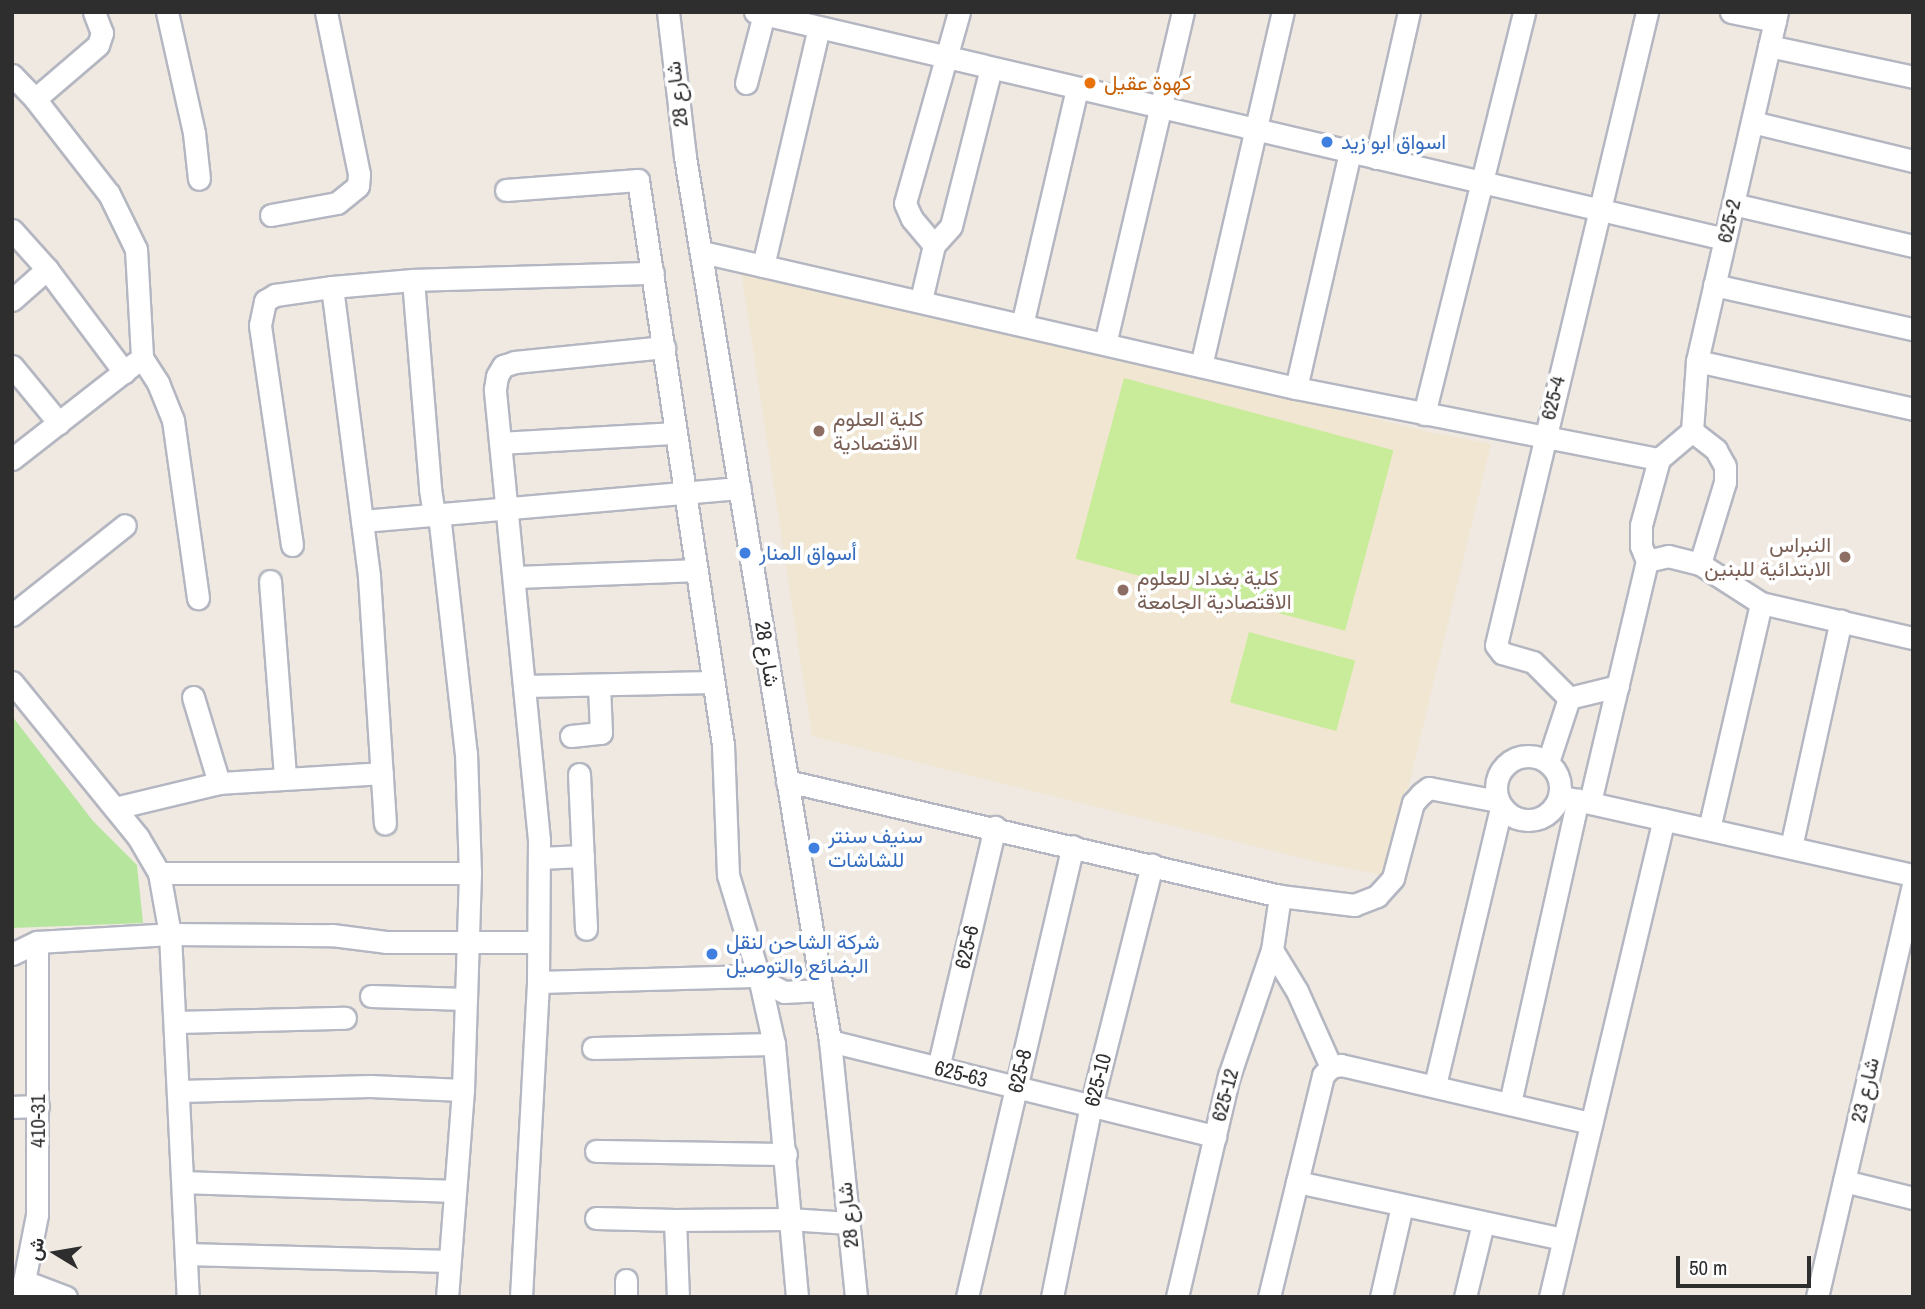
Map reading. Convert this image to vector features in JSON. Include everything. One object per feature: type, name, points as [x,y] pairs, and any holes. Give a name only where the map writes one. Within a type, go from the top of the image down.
[{"type":"street","points":[[35,99],[98,45],[102,33],[94,12]]},
{"type":"street","points":[[167,12],[194,133],[199,179]]},
{"type":"street","points":[[271,215],[337,203],[358,186],[359,174],[326,12]]},
{"type":"street","name":"شارع 28","points":[[668,12],[685,157],[830,1041],[857,1296]]},
{"type":"street","points":[[934,245],[912,219],[905,203],[959,12]]},
{"type":"street","points":[[1105,344],[1183,12]]},
{"type":"street","points":[[1201,366],[1283,12]]},
{"type":"street","points":[[1376,158],[1409,12]]},
{"type":"street","points":[[1424,414],[1524,12]]},
{"type":"street","name":"625-4","points":[[1569,698],[1534,662],[1502,653],[1496,645],[1647,12]]},
{"type":"street","points":[[1731,12],[1776,17]]},
{"type":"street","points":[[746,83],[759,13],[1725,239]]},
{"type":"street","name":"625-2","points":[[1692,431],[1697,361],[1776,17]]},
{"type":"street","points":[[764,266],[819,27]]},
{"type":"street","points":[[1769,46],[1913,77]]},
{"type":"street","points":[[921,300],[934,245],[951,226],[991,68]]},
{"type":"street","points":[[12,75],[35,99],[109,194],[136,249],[142,358],[158,383],[173,419],[198,598]]},
{"type":"street","points":[[1022,325],[1077,88]]},
{"type":"street","points":[[1752,122],[1913,160]]},
{"type":"street","points":[[1296,388],[1350,152]]},
{"type":"street","points":[[506,190],[638,180],[725,771],[728,875],[759,977],[774,1044],[797,1297]]},
{"type":"street","points":[[1733,204],[1913,246]]},
{"type":"street","points":[[12,230],[47,269],[124,372]]},
{"type":"street","points":[[702,251],[1296,388],[1659,459]]},
{"type":"street","points":[[12,300],[47,269]]},
{"type":"street","points":[[292,545],[260,326],[265,301],[275,295],[413,280],[653,273]]},
{"type":"street","points":[[413,280],[430,489],[437,514],[466,753],[470,873],[463,1090],[447,1297]]},
{"type":"street","points":[[1714,285],[1913,330]]},
{"type":"street","points":[[332,287],[369,577],[385,823]]},
{"type":"street","points":[[521,1297],[538,982],[539,858],[495,389],[503,366],[515,362],[664,347]]},
{"type":"street","points":[[12,459],[142,358]]},
{"type":"street","points":[[1697,361],[1913,409]]},
{"type":"street","points":[[12,366],[59,423]]},
{"type":"street","points":[[1510,1103],[1576,799],[1618,686],[1647,561],[1641,546],[1641,525],[1659,459],[1692,431],[1716,450],[1725,466],[1726,482],[1700,564]]},
{"type":"street","points":[[501,443],[675,433]]},
{"type":"street","points":[[362,521],[740,488]]},
{"type":"street","points":[[12,615],[125,525]]},
{"type":"street","points":[[1647,561],[1668,556],[1700,564],[1761,603],[1913,638]]},
{"type":"street","points":[[513,577],[695,570]]},
{"type":"street","points":[[270,582],[285,778]]},
{"type":"street","points":[[1709,829],[1761,603]]},
{"type":"street","points":[[1791,848],[1841,621]]},
{"type":"street","points":[[12,682],[138,837],[159,873],[170,934],[180,1091],[188,1297]]},
{"type":"street","points":[[524,686],[713,682]]},
{"type":"street","points":[[571,736],[601,733],[599,685]]},
{"type":"street","points":[[1549,762],[1569,698],[1618,686]]},
{"type":"street","points":[[193,697],[219,783]]},
{"type":"street","points":[[1435,1085],[1500,804],[1496,780],[1508,762],[1528,755],[1549,762],[1576,799],[1913,875]]},
{"type":"street","points":[[115,808],[219,783],[382,773]]},
{"type":"street","points":[[579,774],[586,929]]},
{"type":"street","points":[[787,781],[1280,895],[1354,905],[1377,896],[1393,878],[1413,803],[1429,788],[1500,804],[1509,815],[1529,820],[1576,799]]},
{"type":"street","points":[[1550,1297],[1664,819]]},
{"type":"street","name":"625-6","points":[[938,1068],[995,827]]},
{"type":"street","name":"625-8","points":[[967,1297],[1073,846]]},
{"type":"street","points":[[539,858],[583,856]]},
{"type":"street","name":"625-10","points":[[1052,1297],[1091,1106],[1152,865]]},
{"type":"street","points":[[159,873],[470,873]]},
{"type":"street","name":"شارع 23","points":[[1817,1297],[1913,883]]},
{"type":"street","name":"625-12","points":[[1177,1297],[1229,1076],[1272,950],[1280,895]]},
{"type":"street","points":[[12,954],[37,942],[170,934],[332,935],[386,942],[538,942]]},
{"type":"street","name":"410-31","points":[[21,1289],[37,1215],[37,942]]},
{"type":"street","points":[[1272,950],[1297,991],[1331,1067]]},
{"type":"street","points":[[538,982],[759,977],[784,992],[821,990]]},
{"type":"street","points":[[371,996],[466,999]]},
{"type":"street","points":[[176,1022],[345,1018]]},
{"type":"street","name":"625-63","points":[[830,1041],[1215,1136]]},
{"type":"street","points":[[593,1048],[774,1044]]},
{"type":"street","points":[[1269,1297],[1323,1075],[1331,1067],[1341,1065],[1435,1085],[1591,1123]]},
{"type":"street","points":[[180,1091],[370,1086],[463,1090]]},
{"type":"street","points":[[12,1107],[38,1106]]},
{"type":"street","points":[[596,1152],[786,1154]]},
{"type":"street","points":[[1843,1181],[1913,1198]]},
{"type":"street","points":[[183,1182],[454,1191]]},
{"type":"street","points":[[1297,1182],[1563,1239]]},
{"type":"street","points":[[1381,1297],[1402,1206]]},
{"type":"street","points":[[597,1218],[789,1219],[849,1223]]},
{"type":"street","points":[[675,1220],[678,1297]]},
{"type":"street","points":[[1465,1297],[1483,1223]]},
{"type":"street","points":[[186,1254],[449,1261]]},
{"type":"street","points":[[21,1289],[66,1297]]},
{"type":"shaded area","name":"كلية بغداد للعلوم الاقتصادية الجامعة","points":[[740,264],[1429,432],[1491,444],[1387,876],[1318,862],[812,736]]},
{"type":"green space","points":[[1124,378],[1393,450],[1345,631],[1076,559]]},
{"type":"green space","points":[[1249,632],[1355,660],[1336,731],[1230,703]]},
{"type":"green space","points":[[12,716],[93,821],[137,865],[143,923],[12,928]]},
{"type":"place","name":"كهوة عقيل","points":[[1090,83]]},
{"type":"place","name":"اسواق ابو زيد","points":[[1327,142]]},
{"type":"place","name":"كلية العلوم الاقتصادية","points":[[819,431]]},
{"type":"place","name":"أسواق المنار","points":[[745,553]]},
{"type":"place","name":"النبراس الابتدائية للبنين","points":[[1845,557]]},
{"type":"place","name":"كلية بغداد للعلوم الاقتصادية الجامعة","points":[[1123,590]]},
{"type":"place","name":"سنيف سنتر للشاشات","points":[[814,848]]},
{"type":"place","name":"شركة الشاحن لنقل البضائع والتوصيل","points":[[712,954]]}]
